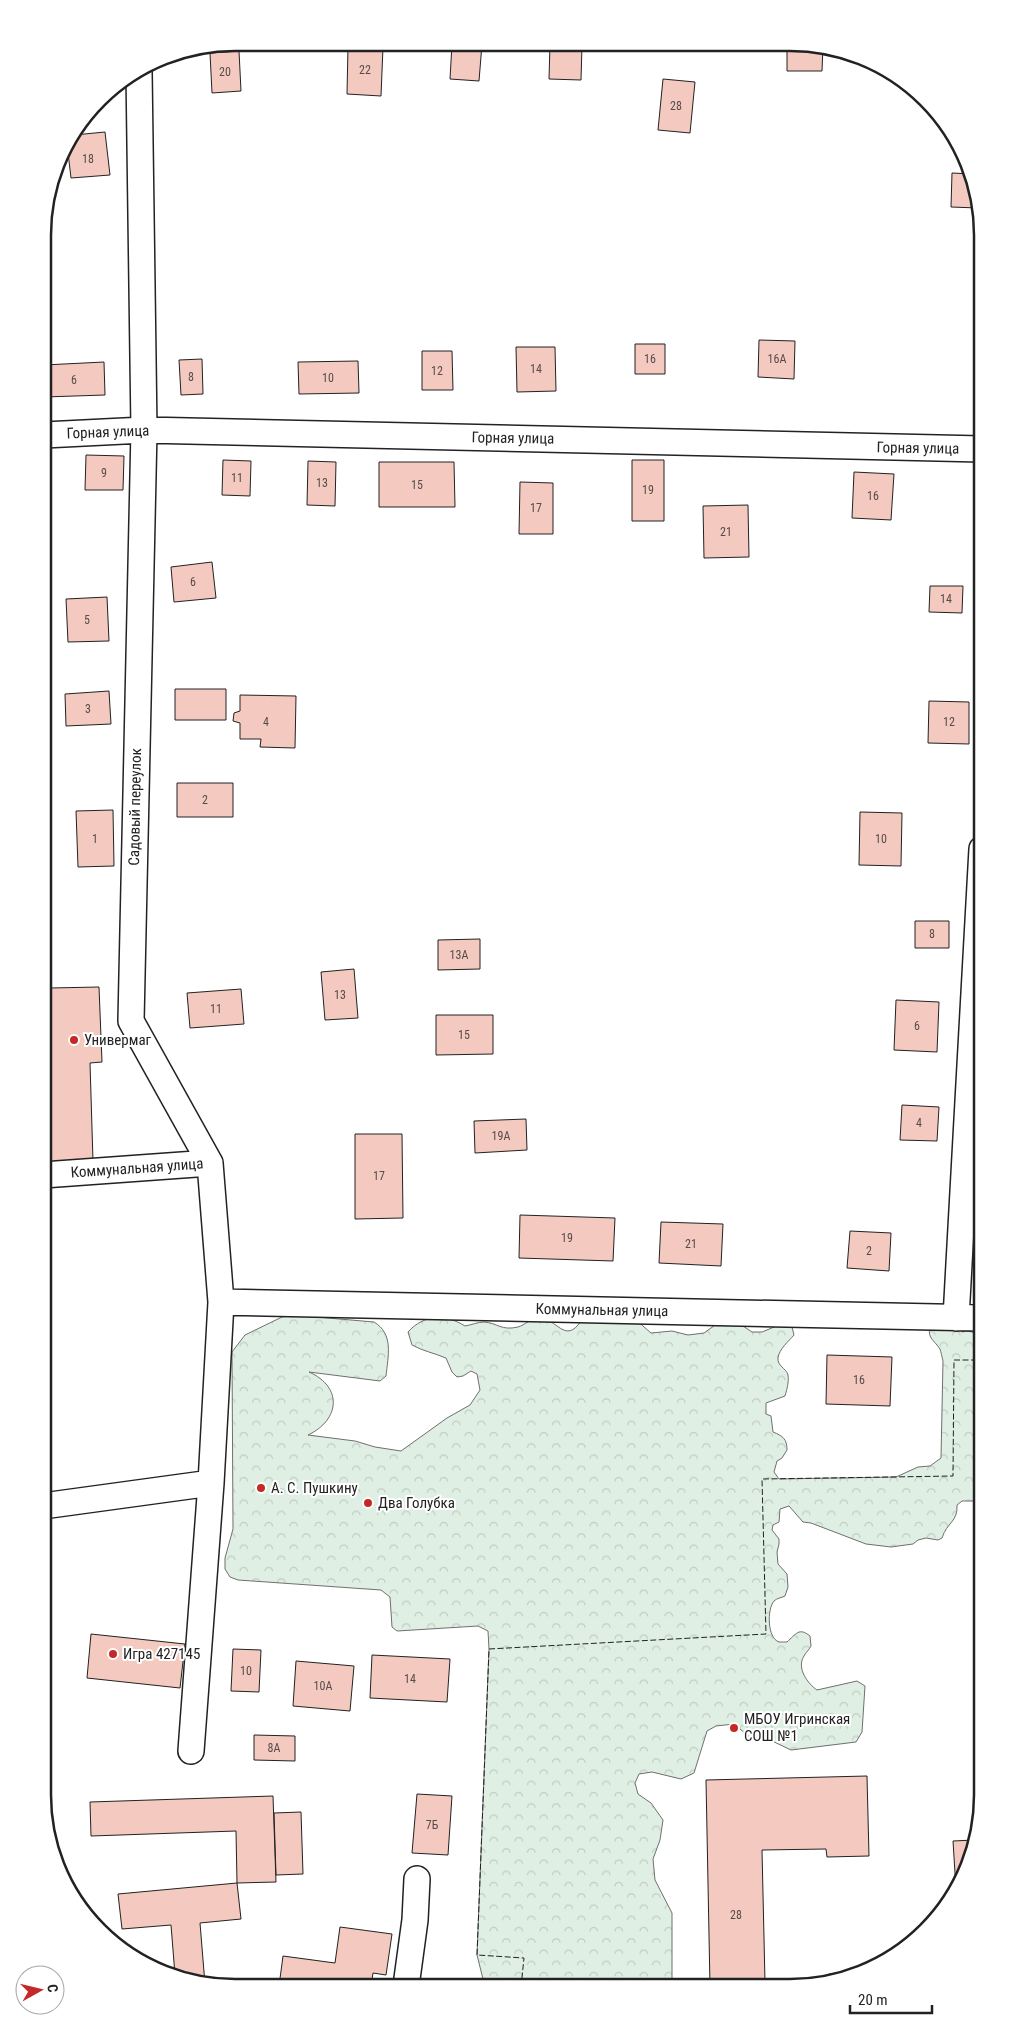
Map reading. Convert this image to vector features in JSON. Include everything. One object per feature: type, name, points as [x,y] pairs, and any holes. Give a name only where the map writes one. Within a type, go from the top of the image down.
[{"type":"street","name":"Садовый переулок","points":[[139,78],[144,430],[131,1021],[210,1163]]},
{"type":"street","name":"Горная улица","points":[[51,435],[144,430],[974,449]]},
{"type":"street","points":[[956,1318],[974,993]]},
{"type":"street","name":"Коммунальная улица","points":[[51,1174],[210,1163],[221,1302],[211,1483],[191,1751]]},
{"type":"street","name":"Коммунальная улица","points":[[221,1302],[974,1318]]},
{"type":"street","points":[[51,1505],[211,1483]]},
{"type":"street","points":[[407,1979],[415,1920],[418,1879]]},
{"type":"green space","points":[[293,1315],[374,1322],[380,1327],[387,1339],[388,1353],[386,1376],[380,1381],[309,1372],[320,1378],[328,1386],[333,1404],[326,1421],[319,1429],[308,1435],[355,1441],[375,1447],[401,1451],[447,1418],[470,1405],[480,1390],[477,1374],[471,1371],[457,1377],[452,1372],[446,1358],[412,1345],[408,1332],[414,1326],[428,1319],[450,1319],[465,1326],[484,1322],[512,1328],[539,1318],[551,1322],[565,1331],[570,1331],[581,1321],[635,1319],[651,1333],[672,1331],[688,1335],[704,1333],[718,1323],[737,1322],[752,1332],[762,1332],[787,1324],[792,1327],[794,1335],[782,1348],[778,1358],[779,1363],[788,1375],[785,1396],[766,1403],[766,1414],[771,1416],[773,1432],[784,1438],[787,1446],[787,1450],[782,1458],[777,1461],[774,1472],[779,1479],[896,1477],[918,1467],[930,1466],[941,1458],[943,1361],[940,1349],[929,1331],[930,1328],[956,1324],[962,1332],[974,1332],[974,1501],[962,1501],[957,1505],[956,1515],[942,1538],[938,1540],[926,1538],[918,1540],[913,1544],[891,1547],[866,1544],[811,1523],[803,1522],[789,1506],[780,1509],[779,1522],[773,1525],[772,1530],[779,1539],[778,1564],[787,1574],[788,1587],[785,1596],[775,1600],[770,1610],[769,1623],[772,1635],[779,1642],[787,1642],[800,1632],[810,1636],[811,1646],[804,1656],[801,1666],[807,1680],[817,1690],[857,1681],[865,1686],[862,1732],[856,1742],[791,1750],[768,1739],[752,1739],[734,1724],[716,1726],[707,1731],[694,1773],[681,1779],[652,1772],[639,1774],[635,1783],[638,1794],[651,1803],[663,1820],[660,1840],[653,1859],[655,1880],[672,1913],[672,1979],[483,1979],[477,1955],[489,1649],[488,1631],[478,1626],[397,1631],[392,1627],[390,1597],[381,1590],[238,1580],[230,1577],[225,1569],[225,1558],[233,1529],[232,1352],[245,1335],[282,1317]]},
{"type":"building","points":[[239,51],[241,91],[212,93],[210,53]]},
{"type":"building","points":[[348,51],[383,51],[381,96],[347,94]]},
{"type":"building","points":[[452,51],[481,51],[479,81],[450,79]]},
{"type":"building","points":[[550,51],[582,51],[581,80],[549,79]]},
{"type":"building","points":[[787,51],[823,55],[822,71],[787,71]]},
{"type":"building","points":[[663,79],[695,82],[690,133],[658,130]]},
{"type":"building","points":[[105,132],[110,175],[71,178],[69,157],[81,134]]},
{"type":"building","points":[[952,173],[963,174],[971,208],[951,207]]},
{"type":"building","points":[[759,340],[795,341],[794,379],[758,377]]},
{"type":"building","points":[[635,344],[665,344],[665,374],[635,374]]},
{"type":"building","points":[[516,347],[555,347],[556,391],[517,392]]},
{"type":"building","points":[[422,351],[452,351],[453,390],[422,390]]},
{"type":"building","points":[[202,359],[203,394],[181,395],[179,360]]},
{"type":"building","points":[[358,361],[359,393],[299,394],[298,362]]},
{"type":"building","points":[[104,362],[105,395],[51,397],[51,365]]},
{"type":"building","points":[[86,455],[124,456],[123,490],[85,490]]},
{"type":"building","points":[[223,460],[251,461],[250,496],[222,495]]},
{"type":"building","points":[[632,460],[664,460],[664,521],[632,521]]},
{"type":"building","points":[[308,461],[336,462],[335,506],[307,505]]},
{"type":"building","points":[[379,462],[454,462],[455,507],[379,507]]},
{"type":"building","points":[[854,472],[894,474],[891,520],[852,518]]},
{"type":"building","points":[[520,482],[553,483],[553,534],[519,534]]},
{"type":"building","points":[[748,505],[749,557],[704,558],[703,506]]},
{"type":"building","points":[[212,562],[216,598],[174,602],[171,567]]},
{"type":"building","points":[[930,586],[963,586],[962,613],[929,612]]},
{"type":"building","points":[[107,597],[109,641],[68,642],[66,599]]},
{"type":"building","points":[[175,689],[226,689],[226,720],[175,720]]},
{"type":"building","points":[[109,691],[111,724],[66,726],[65,694]]},
{"type":"building","points":[[240,695],[296,696],[295,748],[260,747],[261,739],[240,739],[240,723],[233,721],[234,713],[240,711]]},
{"type":"building","points":[[929,701],[969,702],[969,744],[928,743]]},
{"type":"building","points":[[177,783],[233,783],[233,817],[177,817]]},
{"type":"building","points":[[113,810],[114,866],[78,867],[76,811]]},
{"type":"building","points":[[860,812],[902,813],[901,866],[859,865]]},
{"type":"building","points":[[915,921],[949,921],[949,948],[915,948]]},
{"type":"building","points":[[480,939],[480,969],[438,970],[438,940]]},
{"type":"building","points":[[354,969],[358,1018],[325,1020],[321,972]]},
{"type":"building","name":"Универмаг","points":[[99,987],[102,1062],[90,1063],[93,1161],[51,1162],[51,988]]},
{"type":"building","points":[[241,989],[244,1024],[190,1028],[187,993]]},
{"type":"building","points":[[896,1000],[939,1002],[937,1052],[894,1050]]},
{"type":"building","points":[[436,1015],[493,1015],[493,1054],[436,1055]]},
{"type":"building","points":[[902,1105],[939,1107],[937,1141],[900,1140]]},
{"type":"building","points":[[526,1119],[527,1150],[475,1153],[474,1121]]},
{"type":"building","points":[[355,1134],[402,1134],[403,1218],[355,1219]]},
{"type":"building","points":[[520,1215],[615,1218],[613,1261],[519,1258]]},
{"type":"building","points":[[661,1222],[723,1224],[721,1266],[659,1263]]},
{"type":"building","points":[[850,1231],[891,1233],[889,1271],[847,1268]]},
{"type":"building","points":[[827,1355],[892,1357],[890,1406],[826,1404]]},
{"type":"building","points":[[91,1634],[185,1644],[180,1688],[87,1678]]},
{"type":"building","points":[[233,1649],[261,1650],[259,1692],[231,1691]]},
{"type":"building","points":[[372,1655],[450,1659],[447,1702],[370,1698]]},
{"type":"building","points":[[296,1661],[354,1666],[350,1711],[293,1706]]},
{"type":"building","points":[[254,1735],[295,1736],[295,1761],[254,1760]]},
{"type":"building","points":[[867,1776],[869,1856],[827,1857],[826,1849],[762,1850],[765,1979],[710,1979],[706,1780]]},
{"type":"building","points":[[417,1794],[452,1796],[448,1855],[412,1853]]},
{"type":"building","points":[[273,1796],[276,1882],[237,1883],[236,1831],[91,1836],[90,1802]]},
{"type":"building","points":[[301,1812],[303,1874],[276,1875],[274,1813]]},
{"type":"building","points":[[967,1840],[955,1876],[953,1841]]},
{"type":"building","points":[[237,1883],[241,1919],[200,1923],[204,1976],[200,1975],[174,1968],[171,1925],[122,1929],[118,1894]]},
{"type":"building","points":[[340,1927],[392,1934],[386,1975],[373,1973],[372,1979],[280,1979],[283,1956],[335,1963]]},
{"type":"fence","points":[[522,1979],[524,1958],[477,1955],[489,1649],[766,1634],[762,1479],[953,1476],[954,1360],[974,1360]]},
{"type":"place","name":"Универмаг","points":[[74,1040]]},
{"type":"place","name":"А. С. Пушкину","points":[[261,1488]]},
{"type":"place","name":"Два Голубка","points":[[368,1503]]},
{"type":"place","name":"Игра 427145","points":[[113,1654]]},
{"type":"place","name":"МБОУ Игринская СОШ №1","points":[[734,1728]]}]
